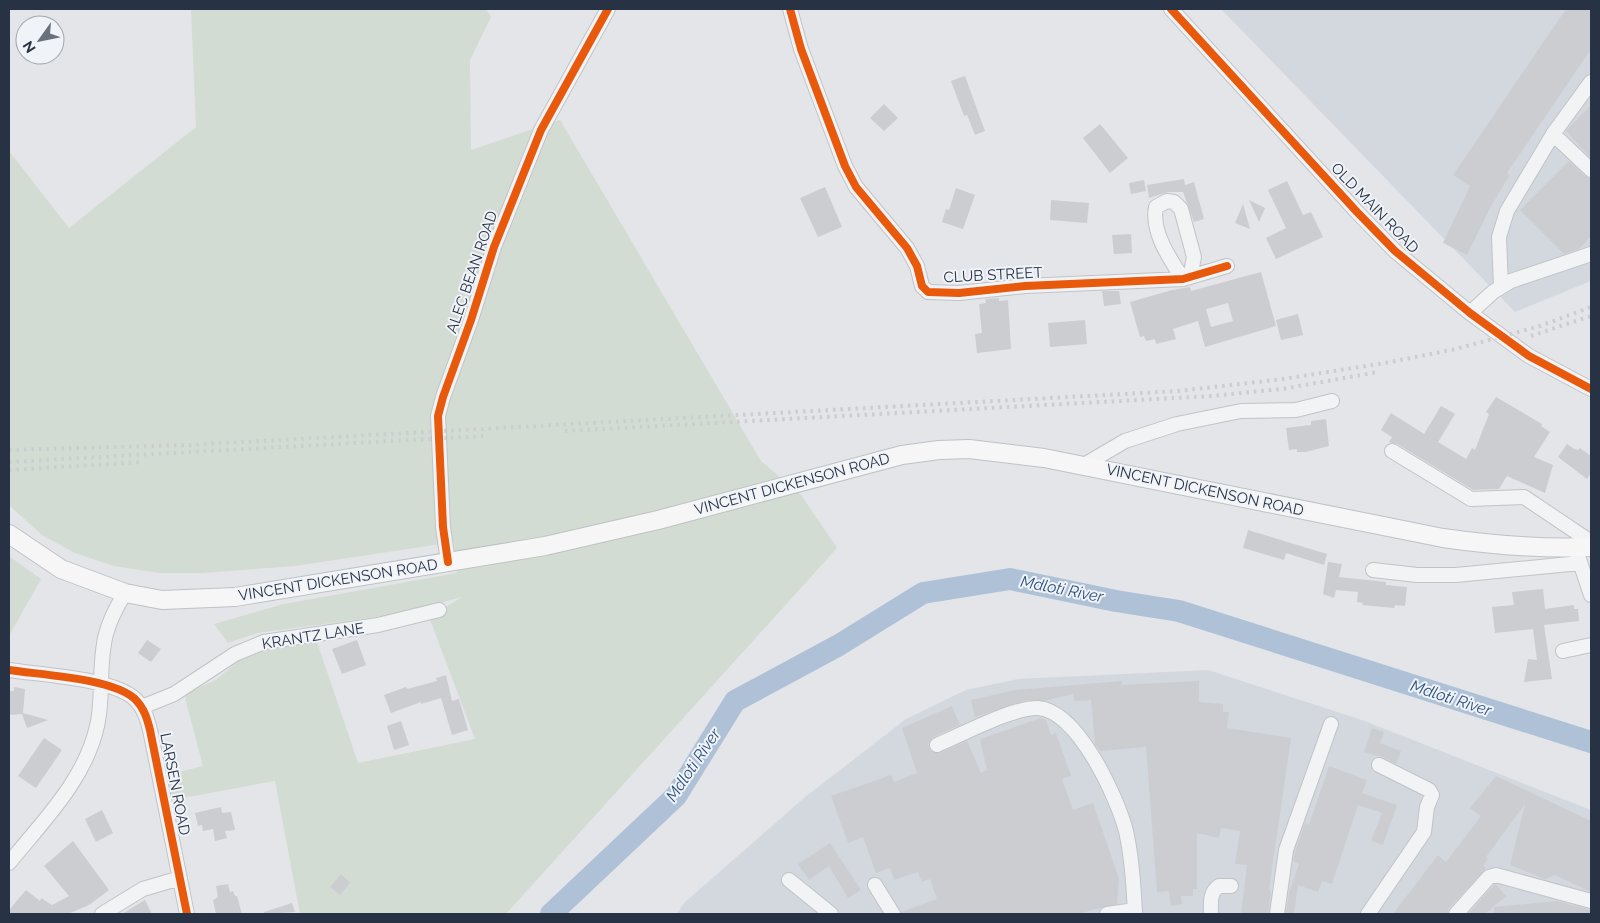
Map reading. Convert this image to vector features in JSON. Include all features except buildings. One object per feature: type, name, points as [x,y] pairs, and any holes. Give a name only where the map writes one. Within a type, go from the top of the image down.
[{"type":"main road","name":"VINCENT DICKENSON ROAD","points":[[9,534],[61,569],[125,593],[162,600],[235,597],[596,536],[902,454],[969,449],[1007,452],[1084,465],[1442,538],[1490,545],[1585,550]]},
{"type":"street","name":"ALEC BEAN ROAD","points":[[448,562],[443,527],[438,416],[443,397],[494,248],[537,139],[608,9]]},
{"type":"street","name":"CLUB STREET","points":[[790,9],[801,49],[845,166],[856,187],[908,248],[925,289],[959,293],[1025,286],[1186,278],[1227,266]]},
{"type":"street","name":"OLD MAIN ROAD","points":[[1171,9],[1395,251],[1470,314],[1529,356],[1591,390]]},
{"type":"street","points":[[1501,286],[1499,237],[1507,211],[1553,134],[1591,82]]},
{"type":"street","points":[[1553,134],[1591,170]]},
{"type":"street","points":[[1167,201],[1174,202],[1181,209],[1194,258],[1186,278],[1164,250],[1158,232],[1155,213],[1156,206],[1167,201]]},
{"type":"street","points":[[1470,314],[1501,286],[1511,281],[1591,254]]},
{"type":"street","points":[[1084,465],[1125,441],[1177,424],[1241,411],[1296,410],[1332,401]]},
{"type":"street","points":[[1392,452],[1471,499],[1524,498],[1585,550],[1589,590]]},
{"type":"street","points":[[1373,570],[1417,575],[1456,575],[1585,550]]},
{"type":"street","points":[[9,863],[72,783],[88,755],[97,727],[105,636],[112,614],[125,593]]},
{"type":"street","name":"KRANTZ LANE","points":[[142,707],[174,694],[236,654],[264,642],[378,625],[439,610]]},
{"type":"street","points":[[1563,651],[1591,645]]},
{"type":"street","points":[[9,670],[102,684],[127,693],[142,707]]},
{"type":"street","name":"LARSEN ROAD","points":[[142,707],[150,730],[188,914]]},
{"type":"street","points":[[938,745],[1010,715],[1031,709],[1049,711],[1062,719],[1081,740],[1111,789],[1126,831],[1135,912],[1107,914]]},
{"type":"street","points":[[1277,914],[1286,850],[1331,724]]},
{"type":"street","points":[[1368,914],[1424,832],[1426,807],[1432,795],[1429,790],[1379,765]]},
{"type":"street","points":[[1456,914],[1489,877],[1496,875],[1591,901]]},
{"type":"street","points":[[102,914],[143,889],[180,878]]},
{"type":"street","points":[[789,880],[831,914]]},
{"type":"street","points":[[875,885],[893,914]]},
{"type":"street","points":[[1211,914],[1210,900],[1213,892],[1220,886],[1231,886]]},
{"type":"shaded area","points":[[191,9],[486,9],[491,17],[470,60],[471,150],[560,120],[761,461],[801,495],[837,548],[506,914],[300,914],[275,781],[172,800],[167,775],[203,766],[185,698],[188,692],[216,680],[241,659],[272,647],[316,639],[358,763],[475,739],[429,617],[462,597],[399,614],[257,633],[228,643],[214,624],[284,604],[457,573],[454,542],[295,566],[203,573],[159,573],[114,566],[75,553],[42,535],[9,505],[9,151],[69,228],[196,127]]},
{"type":"shaded area","points":[[1221,9],[1591,9],[1591,281],[1515,312]]},
{"type":"shaded area","points":[[9,556],[41,579],[9,636]]},
{"type":"shaded area","points":[[1208,670],[1362,720],[1591,810],[1591,914],[677,914],[684,903],[804,798],[906,719],[966,690],[1018,679]]},
{"type":"waterway","name":"Mdloti River","points":[[551,914],[676,796],[735,701],[839,645],[923,593],[1010,579],[1116,601],[1179,611],[1591,742]]},
{"type":"railway","points":[[9,450],[188,445],[1178,391],[1283,379],[1385,363],[1456,349],[1540,326],[1591,307]]},
{"type":"railway","points":[[1531,336],[1591,316]]},
{"type":"railway","points":[[565,431],[1212,396],[1282,389],[1378,372]]},
{"type":"railway","points":[[9,462],[483,436]]},
{"type":"railway","points":[[9,470],[143,462]]},
{"type":"cycle path","points":[[448,562],[443,527],[438,416],[443,397],[471,320],[494,247],[541,130],[608,9]]},
{"type":"cycle path","points":[[790,9],[801,49],[845,166],[856,187],[907,248],[917,266],[922,286],[928,292],[959,293],[1025,286],[1183,279],[1227,266]]},
{"type":"cycle path","points":[[1171,9],[1395,251],[1470,313],[1529,356],[1591,389]]},
{"type":"cycle path","points":[[9,670],[75,678],[110,686],[135,699],[141,706],[150,730],[187,914]]}]
